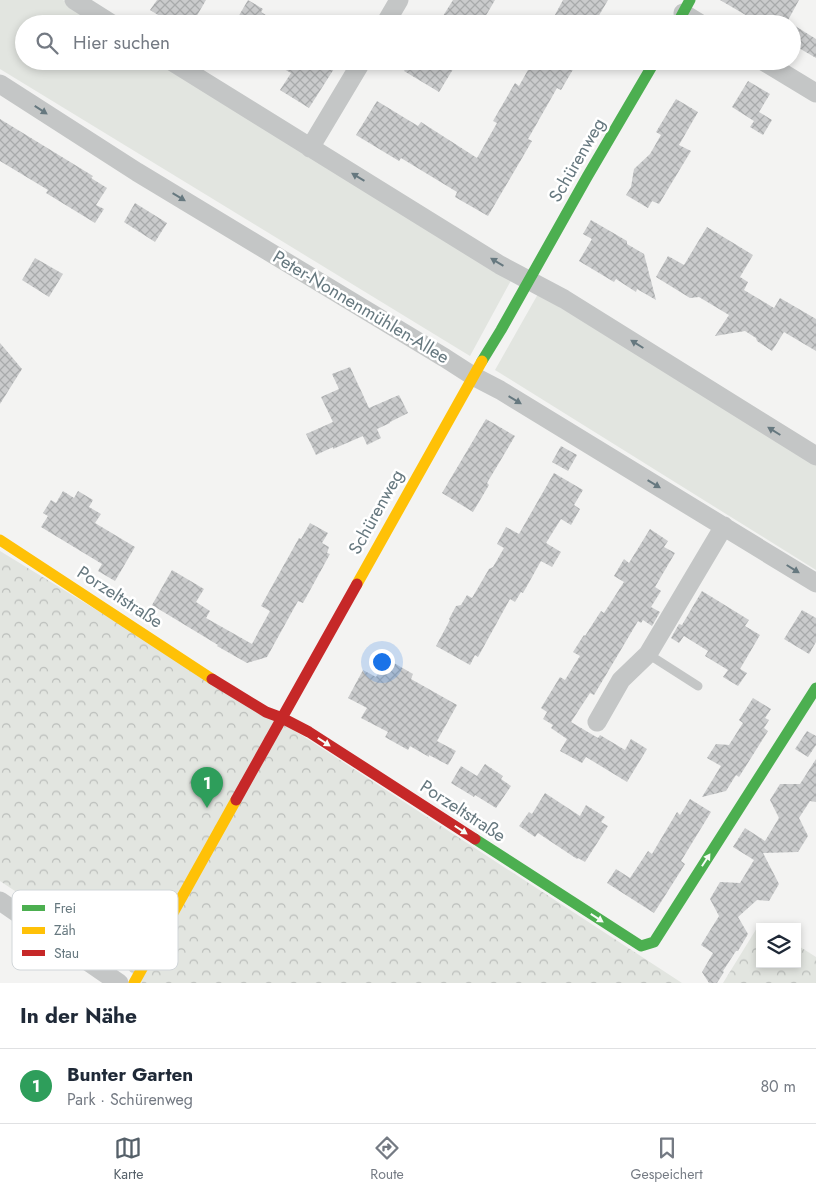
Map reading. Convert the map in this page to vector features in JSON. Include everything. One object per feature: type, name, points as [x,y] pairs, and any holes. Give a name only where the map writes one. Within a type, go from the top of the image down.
[{"type":"street","points":[[74,0],[98,15]]},
{"type":"street","points":[[390,15],[399,0]]},
{"type":"street","points":[[185,70],[500,265],[564,299],[816,456]]},
{"type":"street","points":[[310,148],[357,70]]},
{"type":"street","name":"Schürenweg","points":[[178,904],[473,376],[650,70]]},
{"type":"street","points":[[778,70],[816,93]]},
{"type":"street","name":"Peter-Nonnenmühlen-Allee","points":[[0,84],[137,172],[816,583]]},
{"type":"street","points":[[597,722],[621,680],[648,654],[724,526]]},
{"type":"street","name":"Porzeltstraße","points":[[0,540],[225,687],[266,712],[309,732],[641,946],[654,942],[816,688]]},
{"type":"street","points":[[0,901],[12,909]]},
{"type":"street","points":[[100,970],[119,983]]},
{"type":"street","name":"Schürenweg","points":[[134,983],[141,970]]},
{"type":"lane","points":[[648,654],[698,686]]},
{"type":"green space","points":[[0,0],[63,0],[87,15],[15,15],[15,70],[178,70],[514,275],[470,356],[0,69]]},
{"type":"green space","points":[[538,294],[816,462],[816,570],[495,370]]},
{"type":"green space","points":[[0,551],[303,736],[682,983],[142,983],[128,970],[178,970],[178,890],[14,890],[0,881]]},
{"type":"green space","points":[[756,929],[756,968],[801,968],[801,948],[816,957],[816,983],[723,983]]},
{"type":"building","points":[[157,0],[206,0],[197,15],[158,15],[150,10]]},
{"type":"building","points":[[248,0],[263,9],[261,12],[266,15],[239,15]]},
{"type":"building","points":[[453,0],[495,0],[486,15],[444,15]]},
{"type":"building","points":[[563,0],[608,0],[599,15],[555,15]]},
{"type":"building","points":[[720,0],[799,0],[791,15],[746,15]]},
{"type":"building","points":[[801,30],[816,39],[816,58],[801,49]]},
{"type":"building","points":[[286,70],[333,70],[309,108],[280,90],[291,73]]},
{"type":"building","points":[[405,70],[452,70],[439,92]]},
{"type":"building","points":[[528,70],[573,70],[561,90],[557,88],[528,139],[532,141],[488,216],[455,197],[457,192],[401,158],[399,161],[356,135],[377,101],[418,126],[421,122],[477,158],[497,123],[493,121],[515,83],[519,86]]},
{"type":"building","points":[[748,81],[770,94],[759,112],[772,120],[763,135],[750,127],[754,121],[732,107]]},
{"type":"building","points":[[676,99],[698,112],[679,145],[691,151],[659,204],[652,201],[648,208],[626,195],[631,187],[634,169],[650,154],[661,135],[656,132]]},
{"type":"building","points":[[0,119],[93,176],[91,178],[107,188],[96,205],[104,209],[95,223],[46,193],[48,190],[0,161]]},
{"type":"building","points":[[135,203],[167,223],[155,242],[124,222]]},
{"type":"building","points":[[591,220],[627,241],[627,244],[644,254],[656,300],[637,289],[636,292],[616,279],[614,282],[579,261],[592,239],[583,234]]},
{"type":"building","points":[[707,227],[753,255],[740,277],[748,282],[744,290],[774,308],[780,298],[816,319],[816,351],[784,332],[772,351],[745,331],[715,336],[729,315],[699,297],[690,298],[656,277],[668,256],[684,265]]},
{"type":"building","points":[[35,258],[63,274],[49,297],[22,280]]},
{"type":"building","points":[[0,343],[22,369],[0,404]]},
{"type":"building","points":[[350,367],[369,408],[399,395],[408,413],[377,429],[381,438],[367,445],[363,436],[316,455],[306,434],[333,422],[321,397],[339,389],[332,374]]},
{"type":"building","points":[[486,419],[515,436],[487,483],[489,485],[473,512],[442,493]]},
{"type":"building","points":[[561,446],[577,455],[568,471],[552,462]]},
{"type":"building","points":[[554,473],[583,490],[574,505],[580,509],[571,525],[561,519],[546,543],[561,552],[552,567],[541,561],[523,593],[521,592],[515,602],[510,599],[478,657],[475,655],[470,665],[436,646],[456,606],[461,605],[467,595],[472,598],[489,569],[493,567],[504,548],[497,544],[506,527],[519,534]]},
{"type":"building","points":[[63,491],[74,498],[78,491],[93,500],[89,507],[101,514],[95,523],[135,547],[115,581],[98,571],[102,564],[41,527],[48,516],[43,513],[51,500],[56,503]]},
{"type":"building","points":[[310,523],[328,533],[322,543],[329,547],[327,553],[330,554],[303,603],[298,601],[267,657],[247,663],[152,605],[172,570],[204,589],[196,602],[210,611],[206,618],[252,644],[270,611],[261,606],[299,538],[301,539]]},
{"type":"building","points":[[650,529],[668,541],[664,547],[675,553],[655,587],[661,591],[651,607],[660,612],[652,626],[643,620],[641,623],[638,621],[594,695],[590,693],[571,722],[598,738],[600,735],[625,750],[631,739],[647,749],[627,782],[586,757],[582,763],[560,751],[567,739],[551,728],[553,725],[543,719],[547,712],[541,708],[560,677],[565,680],[580,656],[573,652],[601,611],[604,613],[624,582],[614,576],[624,559],[629,563]]},
{"type":"building","points":[[702,591],[749,620],[745,626],[760,635],[740,669],[747,673],[738,686],[723,677],[728,670],[705,656],[708,651],[684,636],[679,643],[671,638],[679,624],[682,625]]},
{"type":"building","points":[[802,610],[816,618],[816,642],[809,654],[784,639]]},
{"type":"building","points":[[387,659],[413,674],[411,679],[457,705],[437,741],[456,751],[448,765],[410,746],[408,750],[385,737],[388,732],[361,718],[367,708],[348,698],[363,670],[376,677]]},
{"type":"building","points":[[753,698],[771,709],[765,718],[769,720],[764,728],[768,731],[739,777],[736,775],[726,791],[702,797],[721,766],[707,758],[716,744],[729,745],[743,723],[739,720]]},
{"type":"building","points":[[807,731],[816,736],[816,745],[808,757],[795,749]]},
{"type":"building","points":[[816,759],[816,802],[810,801],[799,818],[808,836],[798,852],[763,853],[779,884],[769,901],[757,900],[738,917],[748,934],[717,983],[709,983],[702,972],[713,953],[701,945],[719,916],[710,899],[720,882],[740,883],[754,860],[733,847],[745,828],[765,841],[779,818],[770,800],[780,784],[800,784]]},
{"type":"building","points":[[485,764],[503,776],[501,779],[511,786],[496,808],[451,783],[461,766],[477,776]]},
{"type":"building","points":[[545,793],[580,816],[586,805],[605,817],[601,822],[608,826],[585,862],[577,859],[538,833],[535,837],[519,826],[529,812],[532,814]]},
{"type":"building","points":[[690,799],[711,812],[681,861],[685,864],[654,913],[607,883],[616,869],[630,878],[648,851],[652,854],[677,812],[680,815]]},
{"type":"traffic: fast","points":[[682,15],[690,0]]},
{"type":"traffic: fast","points":[[482,361],[650,70]]},
{"type":"traffic: fast","points":[[475,839],[641,946],[654,942],[816,688]]},
{"type":"traffic: slow","points":[[357,584],[482,361]]},
{"type":"traffic: slow","points":[[0,540],[212,679]]},
{"type":"traffic: slow","points":[[178,904],[236,800]]},
{"type":"traffic: slow","points":[[134,983],[141,970]]},
{"type":"traffic: jam","points":[[236,800],[357,584]]},
{"type":"traffic: jam","points":[[212,679],[266,712],[309,732],[475,839]]},
{"type":"place","name":"Bunter Garten","points":[[207,808]]}]
